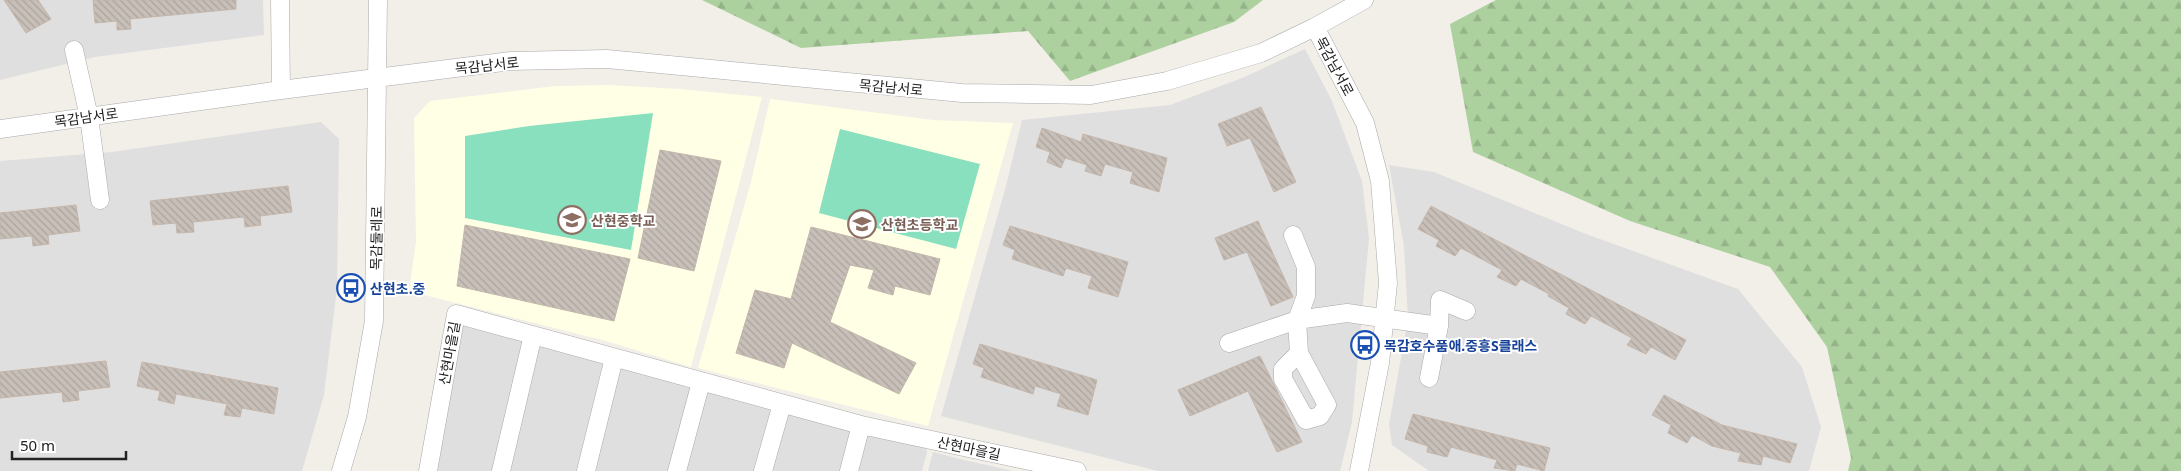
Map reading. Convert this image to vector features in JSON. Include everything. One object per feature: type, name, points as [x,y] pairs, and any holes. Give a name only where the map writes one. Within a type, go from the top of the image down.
[{"type":"street","points":[[280,0],[281,90]]},
{"type":"street","name":"목감둘레로","points":[[341,471],[357,417],[374,322],[378,0]]},
{"type":"street","points":[[1315,27],[1364,0]]},
{"type":"street","name":"목감남서로","points":[[0,129],[281,90],[511,61],[607,59],[962,93],[1091,96],[1167,81],[1261,53],[1315,27],[1365,123],[1380,181],[1388,283],[1380,363],[1359,471]]},
{"type":"street","points":[[74,50],[89,117],[100,200]]},
{"type":"street","points":[[1293,235],[1306,267],[1306,296],[1297,320],[1300,353]]},
{"type":"street","points":[[1429,378],[1439,326],[1440,300],[1466,311]]},
{"type":"street","points":[[1229,343],[1297,320],[1347,313],[1384,316],[1439,326]]},
{"type":"street","name":"산현마을길","points":[[428,471],[456,314],[861,425],[1077,471]]},
{"type":"street","points":[[500,471],[532,335]]},
{"type":"street","points":[[586,471],[614,358]]},
{"type":"street","points":[[677,471],[702,382]]},
{"type":"street","points":[[763,471],[782,404]]},
{"type":"street","points":[[848,471],[861,425]]},
{"type":"shaded area","points":[[0,0],[263,0],[264,35],[95,57],[0,80]]},
{"type":"shaded area","points":[[1305,49],[1332,101],[1362,181],[1369,238],[1352,422],[1340,471],[1158,471],[941,416],[1006,186],[1022,120],[1170,105],[1242,78]]},
{"type":"shaded area","name":"산현중학교","points":[[609,85],[680,89],[762,97],[691,367],[606,341],[409,291],[416,241],[414,118],[430,101],[555,86]]},
{"type":"shaded area","name":"산현초등학교","points":[[770,99],[933,120],[1013,123],[928,426],[698,368],[751,182]]},
{"type":"shaded area","points":[[321,122],[339,139],[337,288],[324,395],[302,471],[0,471],[0,161],[112,152]]},
{"type":"shaded area","points":[[1389,165],[1434,172],[1586,234],[1738,289],[1802,367],[1821,427],[1809,471],[1429,471],[1392,445],[1389,424],[1408,319],[1404,246]]},
{"type":"shaded area","points":[[459,325],[925,445],[927,452],[922,471],[433,471]]},
{"type":"shaded area","points":[[933,452],[960,459],[1013,471],[928,471]]},
{"type":"green space","points":[[702,0],[1263,0],[1234,22],[1070,81],[1028,31],[801,48]]},
{"type":"green space","points":[[1496,0],[2181,0],[2181,471],[1848,471],[1851,458],[1827,347],[1770,267],[1630,221],[1473,152],[1450,24]]},
{"type":"green space","points":[[653,113],[631,250],[465,218],[465,136],[529,126]]},
{"type":"green space","points":[[840,129],[980,164],[956,249],[819,213]]},
{"type":"building","points":[[4,0],[38,0],[51,19],[26,33]]},
{"type":"building","points":[[93,0],[236,0],[236,9],[130,19],[131,29],[117,30],[117,21],[95,23]]},
{"type":"building","points":[[1261,107],[1296,182],[1274,192],[1250,138],[1227,146],[1218,124]]},
{"type":"building","points":[[1042,128],[1081,142],[1083,134],[1167,158],[1159,192],[1130,183],[1133,172],[1105,164],[1101,176],[1085,171],[1087,165],[1065,158],[1061,168],[1047,162],[1050,152],[1036,147]]},
{"type":"building","points":[[660,150],[721,161],[694,271],[638,258]]},
{"type":"building","points":[[288,186],[292,212],[260,216],[261,225],[245,227],[244,217],[193,222],[194,232],[177,233],[176,223],[153,225],[150,201]]},
{"type":"building","points":[[76,205],[80,231],[48,235],[49,244],[33,246],[32,236],[0,239],[0,213]]},
{"type":"building","points":[[1431,206],[1686,340],[1675,360],[1651,347],[1646,354],[1627,345],[1632,338],[1591,316],[1585,324],[1566,314],[1569,308],[1548,296],[1549,294],[1521,279],[1516,286],[1497,277],[1502,270],[1461,248],[1455,256],[1436,246],[1439,240],[1418,229]]},
{"type":"building","points":[[1258,221],[1293,297],[1271,306],[1247,252],[1224,260],[1215,238]]},
{"type":"building","points":[[465,225],[630,259],[614,321],[457,286]]},
{"type":"building","points":[[1010,226],[1128,262],[1118,297],[1088,288],[1092,276],[1066,268],[1063,276],[1012,259],[1015,250],[1003,245]]},
{"type":"building","points":[[811,227],[940,259],[930,295],[895,286],[893,295],[868,288],[874,270],[850,265],[830,322],[916,363],[899,394],[792,343],[784,368],[736,353],[755,290],[791,299]]},
{"type":"building","points":[[980,344],[1097,380],[1088,415],[1057,406],[1061,394],[1035,386],[1033,394],[981,377],[984,368],[973,364]]},
{"type":"building","points":[[1260,356],[1302,442],[1277,452],[1248,391],[1190,416],[1178,390]]},
{"type":"building","points":[[106,361],[110,387],[78,391],[79,400],[63,402],[62,392],[0,398],[0,372]]},
{"type":"building","points":[[142,362],[278,388],[274,414],[242,408],[240,417],[224,415],[227,404],[176,394],[174,404],[158,400],[160,391],[137,386]]},
{"type":"building","points":[[1664,395],[1722,425],[1797,444],[1790,463],[1763,456],[1761,465],[1738,461],[1741,453],[1712,446],[1692,435],[1687,443],[1668,433],[1671,425],[1652,415]]},
{"type":"building","points":[[1413,414],[1550,448],[1544,471],[1517,464],[1515,471],[1494,468],[1497,460],[1451,447],[1447,457],[1427,452],[1428,446],[1405,439]]},
{"type":"place","name":"산현중학교","points":[[572,220]]},
{"type":"place","name":"산현초등학교","points":[[862,224]]},
{"type":"place","name":"산현초.중","points":[[351,288]]},
{"type":"place","name":"목감호수품애.중흥S클래스","points":[[1365,345]]}]
